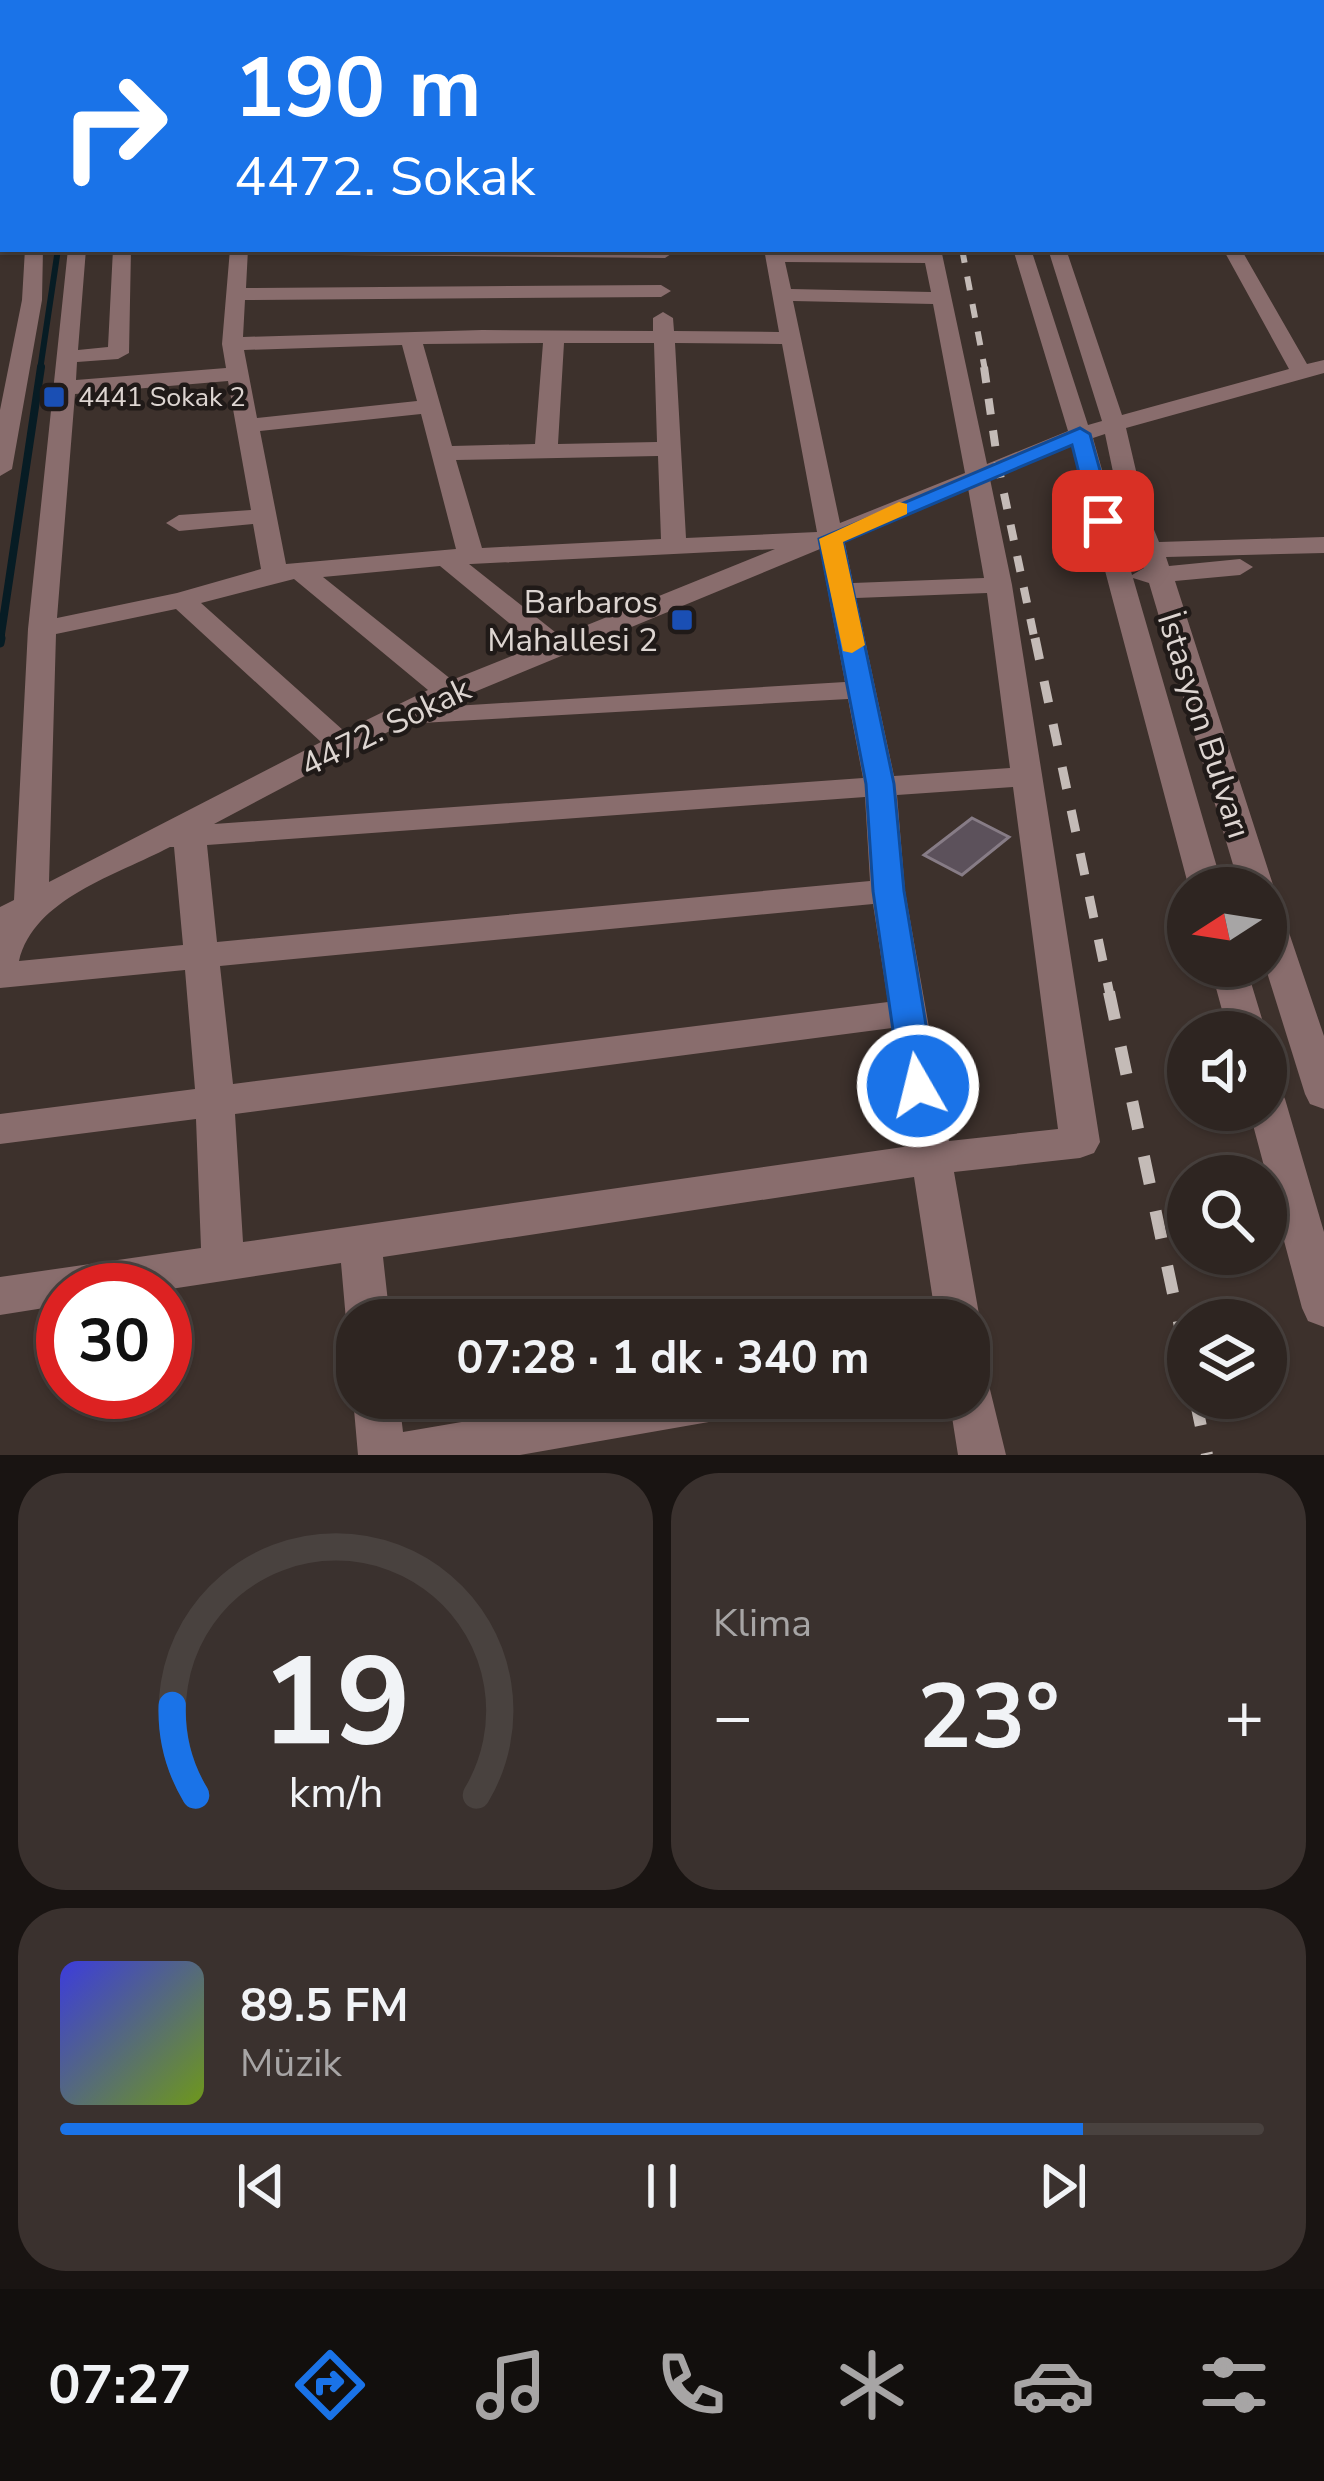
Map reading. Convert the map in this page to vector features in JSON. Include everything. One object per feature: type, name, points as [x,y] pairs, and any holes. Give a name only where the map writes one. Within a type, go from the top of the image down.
[{"type":"street","points":[[0,469],[29,316],[34,252]]},
{"type":"street","points":[[0,965],[16,914],[76,252]]},
{"type":"street","points":[[66,357],[118,353],[122,252]]},
{"type":"street","points":[[239,252],[232,344],[236,374],[263,515],[288,572],[449,692]]},
{"type":"street","points":[[482,337],[494,252]]},
{"type":"street","points":[[665,252],[661,291],[674,546]]},
{"type":"street","name":"İstasyon Bulvarı","points":[[1023,252],[1080,434],[1200,867]]},
{"type":"street","name":"İstasyon Bulvarı","points":[[1058,252],[1114,424],[1132,505],[1160,575],[1250,867]]},
{"type":"street","points":[[1234,252],[1312,369]]},
{"type":"street","points":[[0,1296],[929,1159],[1081,1142],[999,585],[933,253],[774,253],[880,784],[889,891],[929,1159],[954,1299]]},
{"type":"street","points":[[237,294],[661,291]]},
{"type":"street","points":[[782,296],[945,298]]},
{"type":"street","points":[[232,344],[482,337],[790,338]]},
{"type":"street","points":[[546,452],[554,337]]},
{"type":"street","points":[[411,339],[441,453],[459,557],[558,649]]},
{"type":"street","name":"4472. Sokak","points":[[16,914],[178,838],[341,745],[449,692],[1080,434],[1312,369]]},
{"type":"street","points":[[62,388],[236,374]]},
{"type":"street","points":[[244,426],[426,407]]},
{"type":"street","points":[[441,453],[671,449]]},
{"type":"street","points":[[1132,505],[1145,523],[1172,540],[1220,558]]},
{"type":"street","points":[[179,523],[263,515]]},
{"type":"street","points":[[42,629],[288,572],[459,557],[831,539]]},
{"type":"street","points":[[1324,545],[1220,558],[1160,575],[1125,572],[1114,565],[1123,552],[1146,547],[1220,558],[1324,565]]},
{"type":"street","points":[[1169,615],[1196,575],[1220,558]]},
{"type":"street","points":[[841,592],[999,585]]},
{"type":"street","points":[[182,600],[341,745]]},
{"type":"street","points":[[392,718],[861,690]]},
{"type":"street","points":[[223,1266],[215,1101],[178,838],[1027,776]]},
{"type":"street","points":[[0,975],[889,891]]},
{"type":"street","points":[[1287,980],[1324,1094]]},
{"type":"street","points":[[0,1129],[908,1013]]},
{"type":"street","points":[[1275,1131],[1324,1308]]},
{"type":"street","points":[[360,1245],[366,1299]]},
{"type":"street","points":[[378,1419],[382,1455]]},
{"type":"street","points":[[395,1455],[603,1419]]},
{"type":"street","points":[[976,1419],[982,1455]]},
{"type":"building","points":[[972,818],[1009,837],[962,875],[924,855]]},
{"type":"waterway","points":[[40,370],[58,252]]},
{"type":"waterway","points":[[0,641],[41,367]]},
{"type":"waterway","points":[[0,643],[1,638]]},
{"type":"railway","points":[[963,252],[985,370]]},
{"type":"railway","points":[[984,367],[998,465],[1035,641]]},
{"type":"railway","points":[[1035,638],[1110,995]]},
{"type":"railway","points":[[1109,992],[1174,1299]]},
{"type":"railway","points":[[1199,1419],[1207,1455]]},
{"type":"slow traffic","points":[[852,645],[831,539],[899,509]]},
{"type":"place","name":"4441 Sokak 2","points":[[54,397]]},
{"type":"place","name":"Barbaros Mahallesi 2","points":[[682,620]]},
{"type":"route","points":[[918,1086],[889,891],[880,784],[831,539],[998,464],[1080,434],[1103,521]]}]
